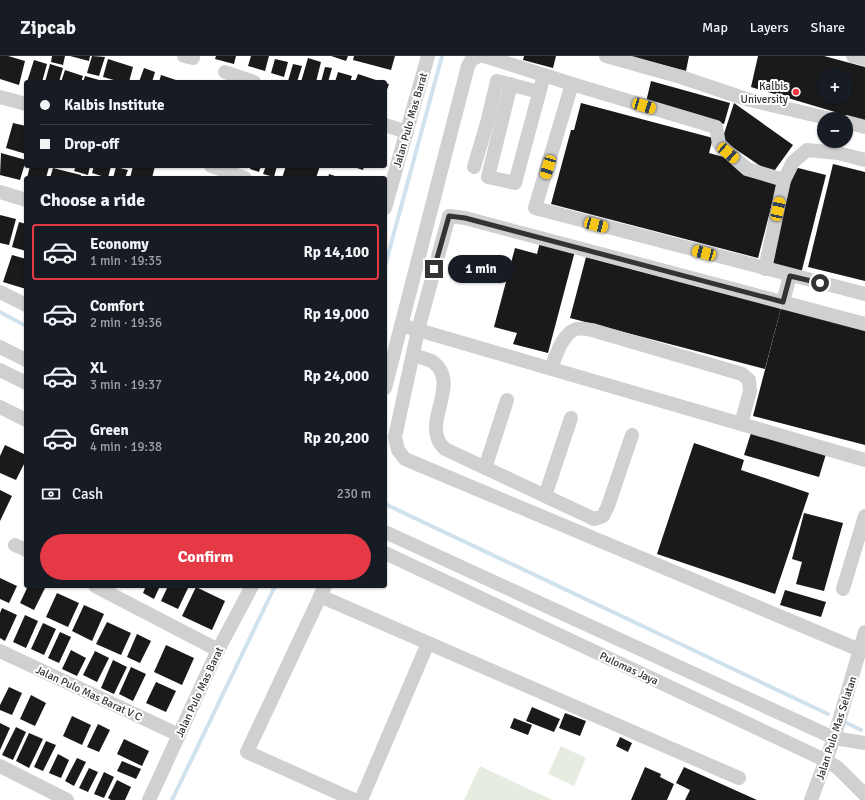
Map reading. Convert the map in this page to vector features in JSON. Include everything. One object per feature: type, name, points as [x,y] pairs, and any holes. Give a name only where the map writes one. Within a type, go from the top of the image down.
[{"type":"street","name":"Jalan Pulo Mas Barat","points":[[387,201],[428,56]]},
{"type":"street","points":[[387,380],[468,66],[472,59],[479,56]]},
{"type":"street","points":[[484,56],[716,127],[718,144],[747,169],[784,180]]},
{"type":"street","points":[[606,56],[681,77],[746,99],[817,116]]},
{"type":"street","points":[[853,56],[865,59]]},
{"type":"street","points":[[474,167],[503,62]]},
{"type":"street","points":[[225,72],[248,80]]},
{"type":"street","points":[[511,84],[488,177],[515,183],[544,75]]},
{"type":"street","points":[[497,81],[539,92]]},
{"type":"street","points":[[572,84],[535,208],[790,276],[865,294]]},
{"type":"street","points":[[0,97],[24,103]]},
{"type":"street","points":[[853,124],[865,127]]},
{"type":"street","points":[[387,126],[407,132]]},
{"type":"street","points":[[765,269],[784,180],[793,162],[807,150],[838,153],[865,160]]},
{"type":"street","points":[[217,168],[239,176]]},
{"type":"street","points":[[0,192],[24,199]]},
{"type":"street","points":[[860,650],[404,459],[398,450],[394,437],[418,330],[449,216],[465,218],[865,324]]},
{"type":"street","points":[[783,302],[790,276]]},
{"type":"street","points":[[0,292],[24,304]]},
{"type":"street","points":[[401,325],[865,460]]},
{"type":"street","points":[[551,368],[564,340],[570,332],[578,328],[600,332],[742,374],[749,380],[750,391],[741,424]]},
{"type":"street","points":[[0,347],[24,359]]},
{"type":"street","points":[[413,355],[433,362],[440,370],[444,382],[436,427],[437,439],[445,449],[594,519],[603,516],[608,506],[632,435]]},
{"type":"street","points":[[0,370],[24,382]]},
{"type":"street","points":[[485,468],[507,400]]},
{"type":"street","points":[[0,407],[24,419]]},
{"type":"street","points":[[545,496],[571,418]]},
{"type":"street","points":[[843,588],[865,516]]},
{"type":"street","name":"Pulomas Jaya","points":[[387,533],[839,739],[865,743]]},
{"type":"street","name":"Pulomas Jaya","points":[[387,554],[832,764],[860,790]]},
{"type":"street","points":[[99,588],[218,650]]},
{"type":"street","name":"Jalan Pulo Mas Barat","points":[[149,800],[218,650],[251,588]]},
{"type":"street","points":[[354,800],[247,752],[323,591],[428,643],[739,778]]},
{"type":"street","name":"Jalan Pulo Mas Selatan","points":[[811,800],[832,764],[865,632]]},
{"type":"street","points":[[361,800],[428,643]]},
{"type":"street","name":"Jalan Pulo Mas Barat V C","points":[[0,651],[179,735]]},
{"type":"street","points":[[0,766],[67,800]]},
{"type":"shaded area","points":[[561,746],[586,758],[574,786],[548,774]]},
{"type":"shaded area","points":[[480,766],[552,800],[464,800]]},
{"type":"building","points":[[0,56],[8,56],[25,61],[19,85],[0,79]]},
{"type":"building","points":[[52,56],[65,56],[63,65],[51,62]]},
{"type":"building","points":[[70,56],[90,56],[89,61]]},
{"type":"building","points":[[92,56],[105,57],[99,76],[87,73]]},
{"type":"building","points":[[216,56],[236,56],[234,64],[215,59]]},
{"type":"building","points":[[251,56],[269,56],[265,71],[248,66]]},
{"type":"building","points":[[331,56],[348,56],[346,61]]},
{"type":"building","points":[[354,56],[395,56],[391,70],[353,60]]},
{"type":"building","points":[[524,56],[556,56],[553,68],[523,60]]},
{"type":"building","points":[[629,56],[689,56],[686,71]]},
{"type":"building","name":"Kalbis University","points":[[758,56],[824,56],[865,67],[865,121],[853,117],[853,112],[835,112],[751,87]]},
{"type":"building","points":[[308,58],[321,62],[316,80],[302,80]]},
{"type":"building","points":[[108,59],[133,67],[130,80],[114,80],[103,77]]},
{"type":"building","points":[[275,59],[288,62],[284,77],[271,73]]},
{"type":"building","points":[[34,60],[47,64],[43,80],[28,80]]},
{"type":"building","points":[[50,64],[63,68],[60,80],[46,80]]},
{"type":"building","points":[[293,64],[302,66],[298,80],[288,80]]},
{"type":"building","points":[[325,67],[332,68],[329,80],[322,80]]},
{"type":"building","points":[[144,68],[155,72],[153,80],[140,80]]},
{"type":"building","points":[[65,70],[83,76],[82,80],[62,80]]},
{"type":"building","points":[[338,72],[352,76],[351,80],[336,80]]},
{"type":"building","points":[[358,74],[376,80],[356,80]]},
{"type":"building","points":[[161,75],[176,80],[160,80]]},
{"type":"building","points":[[85,76],[99,80],[84,80]]},
{"type":"building","points":[[651,81],[730,103],[724,124],[646,102]]},
{"type":"building","points":[[581,103],[713,138],[709,153],[727,158],[744,175],[777,184],[758,258],[551,204],[571,130],[574,130]]},
{"type":"building","points":[[734,103],[793,145],[772,174],[722,140]]},
{"type":"building","points":[[13,123],[24,126],[24,153],[6,148]]},
{"type":"building","points":[[1,153],[24,159],[24,167],[20,180],[0,175]]},
{"type":"building","points":[[833,164],[865,172],[865,281],[808,267]]},
{"type":"building","points":[[794,167],[826,175],[801,274],[770,267]]},
{"type":"building","points":[[30,168],[49,168],[47,176],[28,176]]},
{"type":"building","points":[[53,168],[81,175],[81,176],[51,176]]},
{"type":"building","points":[[75,168],[90,168],[88,175],[74,171]]},
{"type":"building","points":[[93,168],[110,168],[108,176],[102,176],[92,173]]},
{"type":"building","points":[[116,168],[128,170],[126,176],[114,176]]},
{"type":"building","points":[[132,168],[154,168],[152,176],[130,176]]},
{"type":"building","points":[[250,168],[260,168],[259,172]]},
{"type":"building","points":[[265,168],[276,168],[274,176],[263,174]]},
{"type":"building","points":[[285,168],[319,168],[317,176],[283,176]]},
{"type":"building","points":[[0,215],[16,219],[9,245],[0,243]]},
{"type":"building","points":[[19,222],[24,223],[24,250],[12,247]]},
{"type":"building","points":[[540,242],[575,251],[548,353],[513,344],[517,333],[494,327],[515,248],[537,254]]},
{"type":"building","points":[[12,255],[24,258],[24,288],[3,282]]},
{"type":"building","points":[[586,257],[781,308],[765,369],[570,318]]},
{"type":"building","points":[[781,308],[865,330],[865,445],[753,416]]},
{"type":"building","points":[[751,433],[826,454],[819,477],[744,455]]},
{"type":"building","points":[[694,443],[744,460],[741,470],[809,493],[775,594],[657,554]]},
{"type":"building","points":[[5,445],[24,454],[24,464],[16,480],[0,473],[0,456]]},
{"type":"building","points":[[0,490],[12,496],[0,521]]},
{"type":"building","points":[[804,513],[843,523],[824,591],[796,584],[802,562],[792,559]]},
{"type":"building","points":[[0,578],[17,586],[9,603],[0,599]]},
{"type":"building","points":[[27,588],[45,588],[34,610],[20,603]]},
{"type":"building","points":[[145,588],[159,588],[154,599],[143,593]]},
{"type":"building","points":[[167,588],[188,588],[178,609],[161,601]]},
{"type":"building","points":[[196,588],[225,601],[212,630],[182,616]]},
{"type":"building","points":[[785,590],[826,602],[821,617],[780,605]]},
{"type":"building","points":[[57,593],[79,603],[68,627],[46,617]]},
{"type":"building","points":[[84,605],[104,614],[92,641],[72,631]]},
{"type":"building","points":[[2,608],[17,615],[5,641],[0,638],[0,613]]},
{"type":"building","points":[[25,615],[38,621],[26,648],[13,642]]},
{"type":"building","points":[[107,622],[131,633],[121,655],[96,644]]},
{"type":"building","points":[[43,623],[56,629],[44,655],[31,649]]},
{"type":"building","points":[[60,632],[71,637],[59,663],[48,658]]},
{"type":"building","points":[[137,634],[151,641],[140,663],[127,657]]},
{"type":"building","points":[[166,645],[194,658],[182,685],[154,672]]},
{"type":"building","points":[[71,650],[86,658],[77,676],[62,669]]},
{"type":"building","points":[[95,651],[109,658],[97,682],[83,675]]},
{"type":"building","points":[[113,660],[127,667],[114,694],[101,688]]},
{"type":"building","points":[[131,667],[146,674],[133,701],[119,694]]},
{"type":"building","points":[[156,682],[176,691],[166,712],[146,703]]},
{"type":"building","points":[[9,687],[22,693],[12,715],[0,710],[0,705]]},
{"type":"building","points":[[31,695],[46,703],[35,726],[20,719]]},
{"type":"building","points":[[532,707],[560,719],[554,732],[526,721]]},
{"type":"building","points":[[565,713],[586,721],[580,736],[559,728]]},
{"type":"building","points":[[72,716],[91,725],[82,745],[63,736]]},
{"type":"building","points":[[514,718],[532,725],[528,735],[510,728]]},
{"type":"building","points":[[0,723],[10,728],[0,750]]},
{"type":"building","points":[[98,724],[110,730],[99,752],[87,747]]},
{"type":"building","points":[[16,727],[26,732],[13,760],[2,755]]},
{"type":"building","points":[[29,733],[43,739],[29,768],[16,761]]},
{"type":"building","points":[[620,737],[632,743],[628,752],[616,746]]},
{"type":"building","points":[[124,739],[149,751],[142,766],[117,754]]},
{"type":"building","points":[[46,741],[56,745],[43,771],[34,767]]},
{"type":"building","points":[[58,754],[69,760],[61,778],[49,773]]},
{"type":"building","points":[[77,758],[86,762],[74,786],[65,781]]},
{"type":"building","points":[[122,761],[141,769],[136,779],[117,771]]},
{"type":"building","points":[[645,767],[661,774],[660,777],[674,784],[667,800],[631,800]]},
{"type":"building","points":[[684,767],[757,800],[685,800],[690,790],[676,783]]},
{"type":"building","points":[[89,768],[98,772],[88,792],[79,788]]},
{"type":"building","points":[[104,772],[114,777],[104,798],[94,794]]},
{"type":"building","points":[[117,780],[131,787],[125,800],[111,800],[108,798]]},
{"type":"waterway","points":[[387,259],[442,56]]},
{"type":"waterway","points":[[0,312],[24,325]]},
{"type":"waterway","points":[[387,505],[828,714]]},
{"type":"waterway","points":[[172,800],[274,588]]},
{"type":"waterway","points":[[845,722],[861,730]]},
{"type":"place","name":"Kalbis University","points":[[796,92]]},
{"type":"route","points":[[434,269],[449,216],[465,218],[783,302],[790,276],[820,283]]}]
